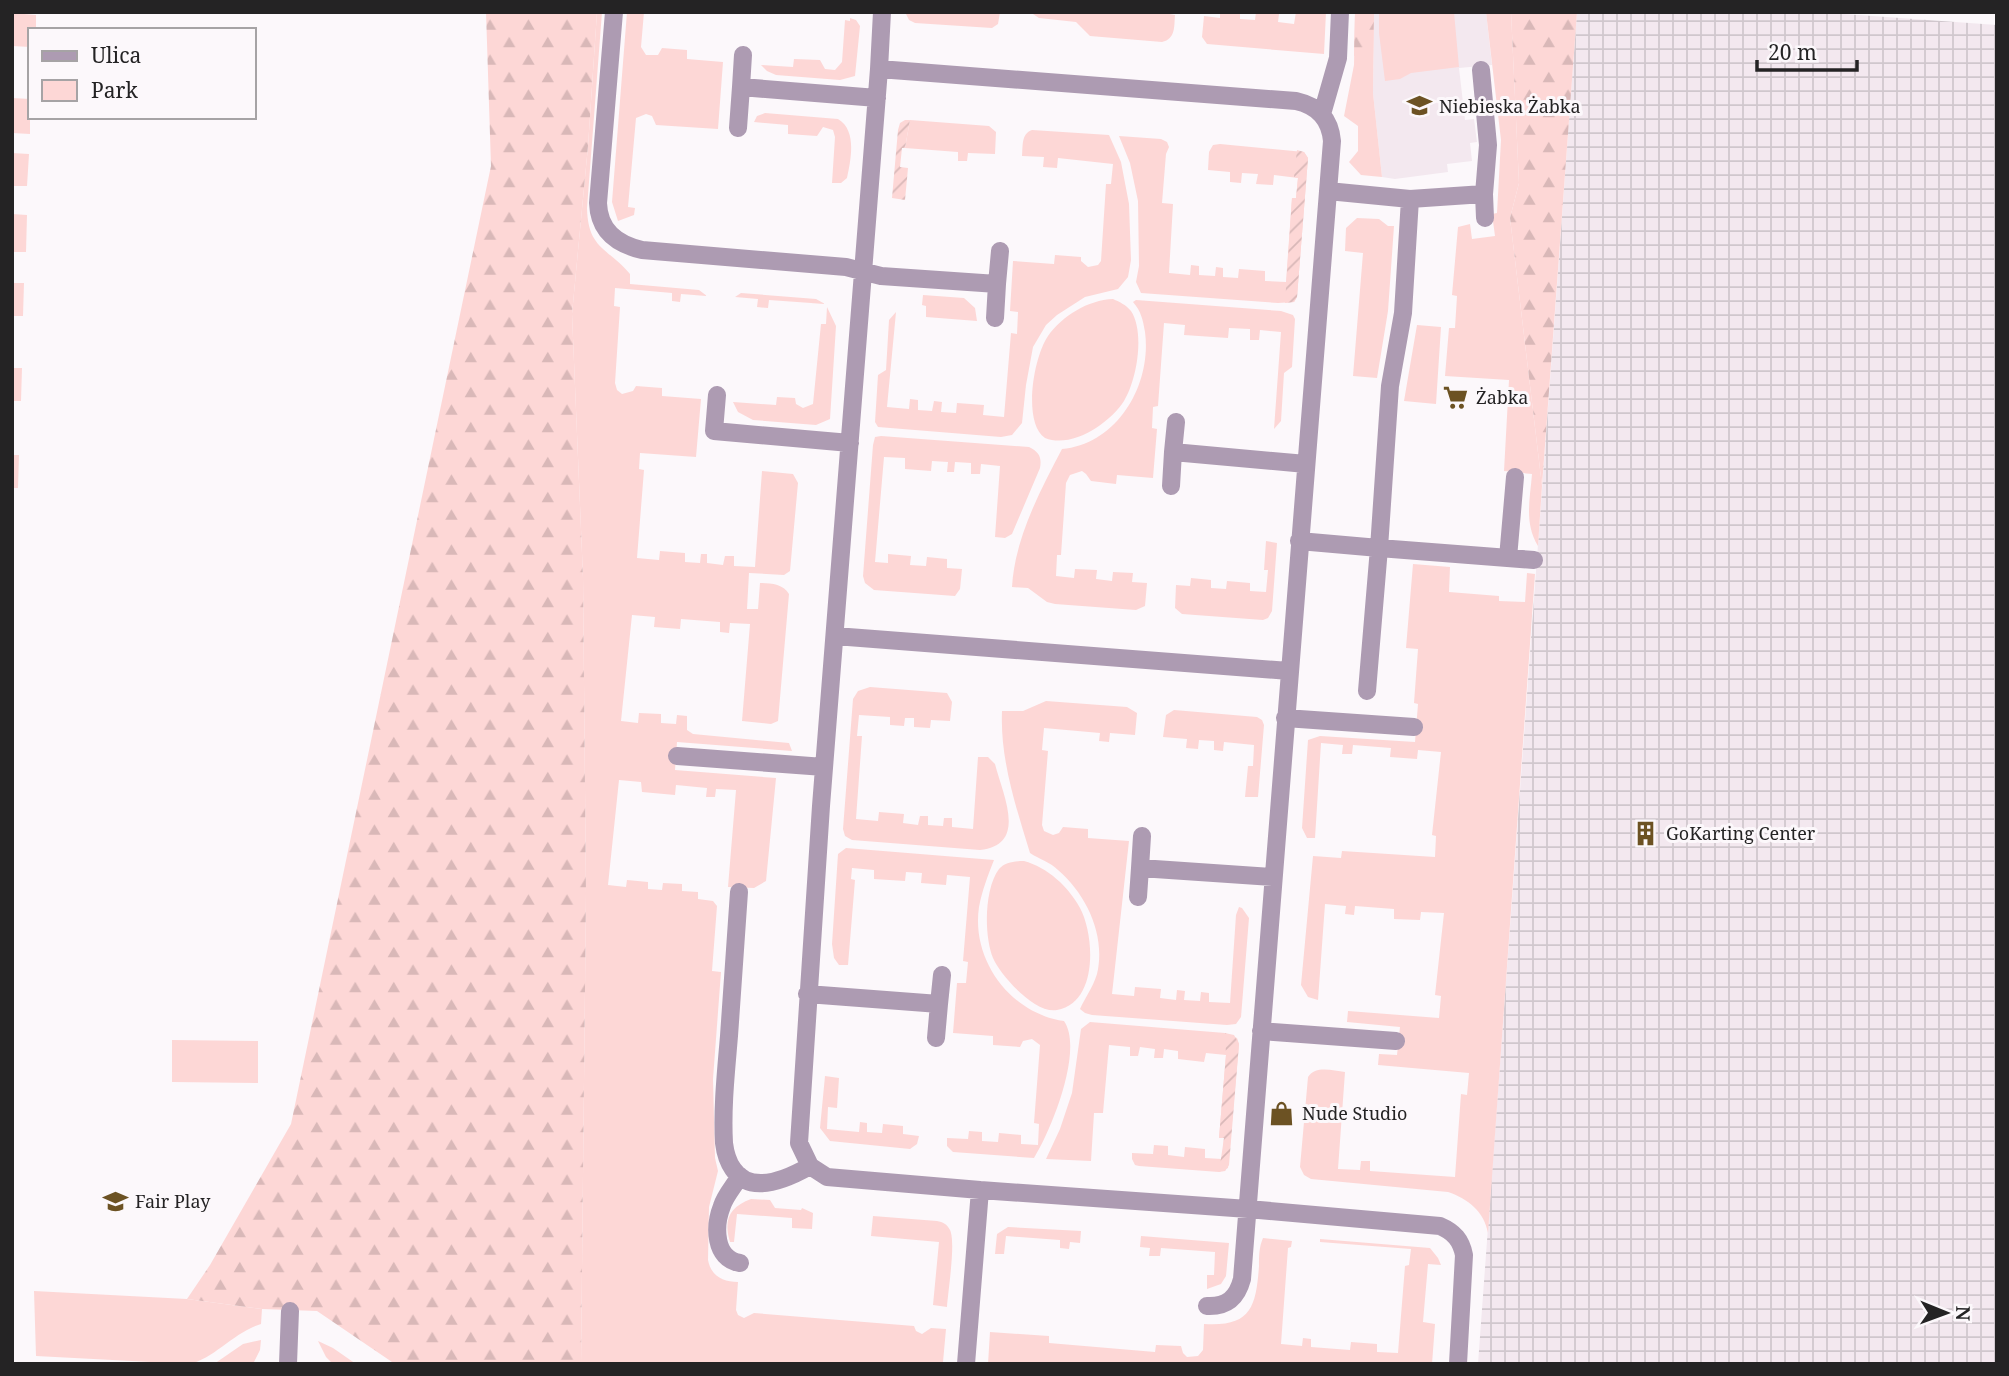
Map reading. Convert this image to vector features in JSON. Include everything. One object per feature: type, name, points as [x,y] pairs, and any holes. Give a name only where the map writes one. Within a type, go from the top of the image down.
[{"type":"street","points":[[614,12],[598,212],[607,233],[621,243],[642,250],[846,267],[881,276],[997,285]]},
{"type":"street","points":[[882,12],[807,994],[800,1149],[810,1166],[820,1174],[833,1178],[1440,1226],[1455,1235],[1462,1248],[1464,1264],[1458,1364]]},
{"type":"street","points":[[1322,114],[1338,58],[1340,12]]},
{"type":"street","points":[[738,128],[743,55]]},
{"type":"street","points":[[879,69],[1296,101],[1313,107],[1322,114],[1331,130],[1242,1279],[1234,1298],[1227,1304],[1208,1306]]},
{"type":"street","points":[[1481,70],[1488,145],[1485,218]]},
{"type":"street","points":[[741,87],[877,98]]},
{"type":"street","points":[[1328,191],[1410,199],[1484,194]]},
{"type":"street","points":[[1367,691],[1390,386],[1403,313],[1410,199]]},
{"type":"street","points":[[995,318],[1000,251]]},
{"type":"street","points":[[717,395],[714,431],[850,443]]},
{"type":"street","points":[[1171,486],[1176,422]]},
{"type":"street","points":[[1173,452],[1306,464]]},
{"type":"street","points":[[1508,558],[1516,477]]},
{"type":"street","points":[[1299,541],[1534,560]]},
{"type":"street","points":[[835,636],[1289,671]]},
{"type":"street","points":[[1285,718],[1414,727]]},
{"type":"street","points":[[677,756],[824,767]]},
{"type":"street","points":[[1138,897],[1142,836]]},
{"type":"street","points":[[1140,868],[1273,877]]},
{"type":"street","points":[[739,892],[726,1071],[724,1146],[732,1168],[740,1177],[750,1181],[769,1183],[788,1179],[810,1166]]},
{"type":"street","points":[[936,1038],[943,975]]},
{"type":"street","points":[[807,994],[939,1004]]},
{"type":"street","points":[[1261,1031],[1395,1041]]},
{"type":"street","points":[[740,1177],[722,1204],[718,1240],[724,1256],[730,1261],[740,1263]]},
{"type":"street","points":[[966,1364],[980,1190]]},
{"type":"street","points":[[288,1364],[290,1311]]},
{"type":"shaded area","name":"Niebieska Żabka","points":[[1374,12],[1486,12],[1492,65],[1459,68],[1465,120],[1474,119],[1477,142],[1470,143],[1472,161],[1447,164],[1448,172],[1395,179],[1382,177],[1373,93]]},
{"type":"shaded area","points":[[1577,12],[1817,12],[1997,25],[1997,1364],[1478,1364]]},
{"type":"green space","points":[[486,12],[597,12],[572,314],[583,577],[586,894],[581,1364],[392,1362],[317,1311],[262,1309],[187,1299],[210,1265],[291,1124],[491,166]]},
{"type":"green space","points":[[597,12],[602,12],[587,208],[591,232],[600,246],[630,274],[630,284],[699,290],[707,296],[681,294],[680,302],[672,301],[672,293],[615,288],[614,306],[620,307],[615,383],[617,390],[622,394],[633,391],[636,386],[662,388],[662,396],[701,399],[696,457],[640,453],[639,469],[644,470],[637,558],[659,560],[660,551],[685,553],[685,562],[700,563],[701,554],[707,554],[707,563],[723,565],[725,556],[734,556],[734,566],[755,567],[762,471],[793,474],[798,483],[790,571],[784,575],[749,573],[747,609],[758,609],[760,583],[780,586],[789,594],[778,721],[771,724],[742,721],[750,624],[730,623],[729,633],[720,632],[720,622],[681,619],[680,629],[654,627],[655,617],[632,615],[621,721],[638,723],[639,713],[661,714],[661,723],[676,724],[677,715],[687,716],[687,730],[693,734],[789,743],[792,751],[677,742],[675,770],[776,778],[766,881],[754,888],[728,887],[736,790],[716,789],[715,797],[706,797],[707,788],[676,785],[675,795],[642,792],[641,782],[619,780],[608,885],[626,887],[627,880],[648,882],[648,889],[662,890],[663,883],[682,884],[682,891],[698,892],[698,899],[713,901],[717,906],[712,971],[721,972],[713,1079],[715,1158],[718,1171],[709,1207],[708,1260],[719,1277],[738,1282],[738,1315],[744,1318],[754,1313],[914,1326],[916,1331],[922,1334],[931,1328],[946,1329],[943,1362],[952,1364],[581,1364],[586,894],[583,577],[572,314]]},
{"type":"green space","points":[[627,12],[644,12],[641,47],[646,55],[658,55],[662,48],[687,50],[687,59],[723,62],[718,129],[656,125],[652,116],[646,114],[636,118],[628,207],[635,208],[634,215],[618,221],[612,202]]},
{"type":"green space","points":[[905,12],[1000,12],[998,24],[992,28],[915,23],[909,20]]},
{"type":"green space","points":[[1030,12],[1159,12],[1175,15],[1172,35],[1162,42],[1090,36],[1076,22],[1039,18]]},
{"type":"green space","points":[[1220,12],[1240,12],[1240,19],[1255,20],[1256,12],[1279,14],[1278,22],[1294,24],[1296,12],[1326,12],[1324,54],[1207,44],[1202,37],[1204,16],[1220,18]]},
{"type":"green space","points":[[1355,12],[1374,12],[1373,93],[1382,177],[1361,175],[1349,162],[1358,151],[1358,126],[1344,116],[1354,65]]},
{"type":"green space","points":[[1355,12],[1374,12],[1373,58],[1365,55],[1354,56]]},
{"type":"green space","points":[[1379,12],[1454,12],[1459,67],[1411,73],[1400,79],[1385,81]]},
{"type":"green space","points":[[1486,12],[1511,12],[1519,183],[1510,218],[1542,486],[1538,546],[1529,520],[1532,474],[1504,471],[1509,380],[1445,376],[1449,328],[1455,328],[1457,296],[1452,295],[1458,227],[1470,224],[1472,239],[1495,236],[1492,214],[1497,213],[1501,140]]},
{"type":"green space","points":[[1511,12],[1577,12],[1542,486],[1510,218],[1519,183]]},
{"type":"green space","points":[[12,13],[36,15],[36,28],[28,28],[28,47],[12,46]]},
{"type":"green space","points":[[850,18],[856,20],[860,26],[855,76],[840,80],[776,75],[761,65],[793,67],[794,59],[820,60],[825,69],[835,70],[842,62],[845,20],[850,21]]},
{"type":"green space","points":[[12,98],[28,99],[30,134],[12,133]]},
{"type":"green space","points":[[765,113],[838,119],[848,130],[850,137],[851,154],[847,178],[841,183],[832,183],[835,137],[833,130],[823,127],[817,136],[788,134],[788,125],[754,122],[757,116]]},
{"type":"green space","points":[[910,120],[989,126],[996,132],[995,154],[968,153],[967,161],[958,161],[958,152],[905,148]]},
{"type":"green space","points":[[910,120],[900,167],[908,168],[905,200],[892,198],[898,130],[900,123]]},
{"type":"green space","points":[[1032,130],[1109,135],[1121,162],[1129,204],[1131,260],[1128,277],[1118,289],[1085,297],[1046,325],[1033,347],[1022,423],[1012,435],[1001,437],[878,427],[875,422],[878,375],[886,370],[889,320],[896,312],[887,407],[909,409],[910,399],[918,400],[918,410],[932,411],[934,401],[942,402],[941,412],[956,413],[957,403],[984,405],[983,415],[1004,417],[1011,333],[1017,334],[1018,312],[1010,311],[1013,261],[1054,264],[1055,255],[1081,257],[1081,261],[1088,267],[1098,265],[1101,261],[1106,184],[1111,184],[1113,164],[1058,158],[1057,168],[1043,167],[1044,157],[1022,156],[1024,137]]},
{"type":"green space","points":[[1119,136],[1161,139],[1167,142],[1169,147],[1166,154],[1162,203],[1173,204],[1169,273],[1190,275],[1191,265],[1199,266],[1199,275],[1215,276],[1216,267],[1223,268],[1223,277],[1238,278],[1239,269],[1265,271],[1265,281],[1286,282],[1292,198],[1296,198],[1298,178],[1274,175],[1273,185],[1256,184],[1258,174],[1242,173],[1241,183],[1230,182],[1230,172],[1208,170],[1209,152],[1213,145],[1220,144],[1304,152],[1308,158],[1297,297],[1294,302],[1141,293],[1136,282],[1139,266],[1138,201],[1130,163]]},
{"type":"green space","points":[[1297,150],[1304,152],[1308,158],[1297,297],[1294,302],[1285,303],[1292,198],[1296,198],[1298,178],[1294,177]]},
{"type":"green space","points":[[12,153],[29,154],[27,186],[12,186]]},
{"type":"green space","points":[[12,214],[27,215],[26,252],[12,252]]},
{"type":"green space","points":[[1357,218],[1379,219],[1388,226],[1394,226],[1388,311],[1377,378],[1353,376],[1363,253],[1345,251],[1346,228]]},
{"type":"green space","points":[[12,283],[24,283],[23,316],[12,316]]},
{"type":"green space","points":[[741,293],[816,299],[825,304],[769,300],[768,308],[757,307],[758,299],[735,297]]},
{"type":"green space","points":[[923,295],[964,298],[975,308],[977,321],[926,317],[926,306],[922,305]]},
{"type":"green space","points":[[1113,299],[1131,311],[1138,331],[1138,356],[1129,392],[1110,418],[1089,432],[1067,440],[1045,438],[1038,430],[1032,404],[1035,373],[1043,345],[1054,329],[1068,316],[1094,302]]},
{"type":"green space","points":[[1136,300],[1281,311],[1293,315],[1292,367],[1284,373],[1281,421],[1274,429],[1281,332],[1260,330],[1259,340],[1250,340],[1250,329],[1229,328],[1228,338],[1184,335],[1185,325],[1164,323],[1158,406],[1153,407],[1152,428],[1157,429],[1153,478],[1117,475],[1116,484],[1091,481],[1082,471],[1070,475],[1066,483],[1061,555],[1057,555],[1056,576],[1074,578],[1075,569],[1097,570],[1096,579],[1112,581],[1113,572],[1133,573],[1132,582],[1147,583],[1145,606],[1136,610],[1047,602],[1028,588],[1012,587],[1023,533],[1062,449],[1082,445],[1100,436],[1115,423],[1137,391],[1146,352],[1142,320],[1133,302]]},
{"type":"green space","points":[[827,307],[836,326],[830,419],[816,425],[753,420],[738,412],[733,402],[776,405],[777,397],[795,398],[796,404],[803,408],[813,404],[821,324],[826,324]]},
{"type":"green space","points":[[1417,325],[1441,327],[1436,404],[1404,401]]},
{"type":"green space","points":[[12,368],[22,368],[21,401],[12,401]]},
{"type":"green space","points":[[875,437],[1029,447],[1039,455],[1040,468],[1012,534],[1005,538],[995,537],[1000,466],[981,464],[980,474],[971,474],[971,463],[955,462],[954,472],[947,472],[948,462],[932,461],[931,471],[905,469],[905,458],[884,457],[875,562],[888,563],[888,554],[911,556],[910,565],[926,566],[927,557],[947,559],[947,568],[962,569],[960,589],[955,596],[874,590],[865,583],[863,576],[873,445]]},
{"type":"green space","points":[[12,455],[19,455],[18,488],[12,488]]},
{"type":"green space","points":[[1266,541],[1277,543],[1272,611],[1268,618],[1263,620],[1182,614],[1175,608],[1176,585],[1190,586],[1191,578],[1211,580],[1211,588],[1226,589],[1227,581],[1250,583],[1250,591],[1266,592]]},
{"type":"green space","points":[[1413,564],[1450,567],[1449,592],[1499,596],[1499,601],[1525,602],[1527,573],[1535,574],[1488,1233],[1479,1212],[1462,1198],[1448,1192],[1311,1179],[1304,1175],[1300,1167],[1308,1077],[1315,1071],[1325,1070],[1345,1072],[1338,1169],[1360,1170],[1361,1161],[1370,1161],[1370,1171],[1455,1177],[1461,1094],[1467,1095],[1469,1073],[1378,1065],[1379,1054],[1397,1055],[1400,1027],[1347,1022],[1348,1011],[1439,1018],[1441,996],[1435,995],[1444,913],[1421,912],[1420,920],[1394,919],[1394,909],[1355,906],[1354,915],[1345,914],[1346,906],[1325,904],[1318,1000],[1308,997],[1301,985],[1313,856],[1341,858],[1342,851],[1435,857],[1436,836],[1432,835],[1441,752],[1418,750],[1417,759],[1390,757],[1391,748],[1353,745],[1352,754],[1342,754],[1343,745],[1321,743],[1315,838],[1307,838],[1302,828],[1308,740],[1320,736],[1415,742],[1418,704],[1414,703],[1418,649],[1406,648]]},
{"type":"green space","points":[[870,687],[947,693],[952,702],[950,721],[931,720],[930,728],[914,727],[914,718],[905,718],[904,726],[890,725],[890,717],[859,715],[857,736],[862,736],[856,819],[878,821],[879,812],[904,814],[903,823],[918,825],[920,816],[928,816],[928,825],[943,826],[944,818],[952,818],[952,827],[973,829],[978,757],[988,757],[995,764],[1006,803],[1008,828],[1004,839],[995,846],[980,850],[852,840],[845,836],[843,829],[853,699],[858,691]]},
{"type":"green space","points":[[1046,701],[1127,707],[1137,713],[1135,735],[1110,733],[1109,742],[1099,741],[1100,733],[1044,728],[1042,750],[1048,751],[1042,825],[1044,831],[1053,835],[1059,833],[1063,827],[1088,829],[1088,838],[1129,841],[1112,994],[1134,996],[1135,987],[1161,989],[1160,998],[1176,1000],[1177,990],[1185,991],[1184,1000],[1200,1001],[1201,992],[1209,993],[1209,1002],[1230,1003],[1236,915],[1239,907],[1249,918],[1241,1017],[1236,1024],[1092,1015],[1080,1009],[1097,974],[1099,945],[1096,931],[1078,891],[1052,865],[1030,853],[1010,783],[1002,729],[1002,711],[1023,711]]},
{"type":"green space","points":[[1174,710],[1257,717],[1262,720],[1264,725],[1258,797],[1245,797],[1248,766],[1253,766],[1254,745],[1224,742],[1223,751],[1214,750],[1214,741],[1199,740],[1198,749],[1186,748],[1187,739],[1163,737],[1166,715]]},
{"type":"green space","points":[[846,848],[994,860],[979,907],[978,927],[988,965],[1012,996],[1027,1008],[1064,1021],[1069,1034],[1068,1070],[1063,1090],[1049,1129],[1034,1158],[953,1152],[947,1146],[947,1138],[968,1139],[969,1131],[982,1132],[982,1141],[998,1142],[999,1133],[1021,1135],[1021,1144],[1038,1145],[1039,1124],[1034,1123],[1040,1045],[1032,1039],[1023,1041],[1020,1047],[993,1045],[993,1036],[953,1033],[957,983],[966,983],[968,962],[963,961],[970,877],[947,875],[946,885],[921,883],[922,873],[906,872],[905,881],[874,879],[874,870],[852,868],[851,879],[855,880],[848,965],[839,965],[834,958],[832,944],[838,854]]},
{"type":"green space","points":[[1024,861],[1056,879],[1070,893],[1085,920],[1090,951],[1086,982],[1080,995],[1070,1005],[1057,1010],[1039,1006],[1020,992],[997,966],[990,949],[987,913],[990,888],[999,869],[1004,865]]},
{"type":"green space","points":[[1090,1022],[1225,1033],[1237,1038],[1239,1044],[1228,1168],[1219,1172],[1139,1166],[1135,1165],[1132,1159],[1132,1153],[1153,1154],[1154,1145],[1168,1146],[1168,1155],[1184,1157],[1185,1147],[1205,1149],[1205,1158],[1222,1159],[1224,1138],[1219,1138],[1226,1055],[1206,1053],[1204,1062],[1178,1059],[1178,1051],[1164,1049],[1163,1058],[1154,1058],[1155,1049],[1140,1047],[1138,1056],[1130,1056],[1130,1047],[1109,1045],[1103,1113],[1094,1113],[1091,1161],[1046,1159],[1072,1093],[1081,1029]]},
{"type":"green space","points":[[1225,1033],[1234,1035],[1239,1044],[1229,1165],[1225,1171],[1219,1172],[1224,1138],[1219,1138],[1226,1055]]},
{"type":"green space","points":[[172,1040],[258,1041],[258,1083],[172,1082]]},
{"type":"green space","points":[[825,1076],[839,1078],[837,1108],[828,1107],[827,1129],[859,1132],[860,1122],[867,1123],[867,1132],[882,1133],[883,1124],[903,1126],[903,1134],[919,1136],[917,1144],[910,1149],[830,1141],[820,1128]]},
{"type":"green space","points":[[751,1199],[770,1200],[775,1208],[802,1208],[813,1213],[812,1229],[792,1228],[792,1218],[737,1214],[734,1242],[730,1242],[727,1227],[730,1215],[738,1206]]},
{"type":"green space","points":[[873,1216],[937,1221],[948,1226],[952,1245],[947,1307],[933,1305],[939,1242],[871,1236]]},
{"type":"green space","points":[[1008,1227],[1081,1231],[1080,1243],[1070,1242],[1069,1249],[1060,1248],[1060,1240],[1006,1236],[1004,1254],[995,1254],[997,1234]]},
{"type":"green space","points":[[1141,1236],[1229,1243],[1226,1276],[1221,1284],[1207,1289],[1207,1275],[1214,1275],[1215,1252],[1161,1248],[1160,1256],[1149,1256],[1150,1248],[1140,1247]]},
{"type":"green space","points":[[1263,1238],[1292,1241],[1291,1247],[1288,1248],[1281,1344],[1302,1346],[1303,1338],[1311,1339],[1311,1347],[1350,1350],[1351,1342],[1377,1344],[1377,1352],[1398,1353],[1405,1266],[1409,1265],[1411,1249],[1320,1242],[1320,1239],[1430,1248],[1441,1265],[1428,1264],[1423,1322],[1435,1324],[1432,1364],[988,1364],[990,1332],[1049,1336],[1049,1343],[1155,1352],[1156,1345],[1181,1346],[1187,1357],[1198,1356],[1203,1350],[1204,1324],[1232,1322],[1248,1312],[1253,1303]]},
{"type":"green space","points":[[34,1291],[187,1299],[262,1309],[261,1324],[242,1333],[207,1357],[189,1364],[36,1356]]},
{"type":"green space","points":[[261,1340],[260,1350],[253,1364],[214,1364],[243,1344]]},
{"type":"green space","points":[[318,1341],[333,1348],[356,1364],[333,1364]]},
{"type":"place","name":"Niebieska Żabka","points":[[1419,106]]},
{"type":"place","name":"Żabka","points":[[1456,397]]},
{"type":"place","name":"GoKarting Center","points":[[1646,833]]},
{"type":"place","name":"Nude Studio","points":[[1282,1113]]},
{"type":"place","name":"Fair Play","points":[[115,1201]]}]
